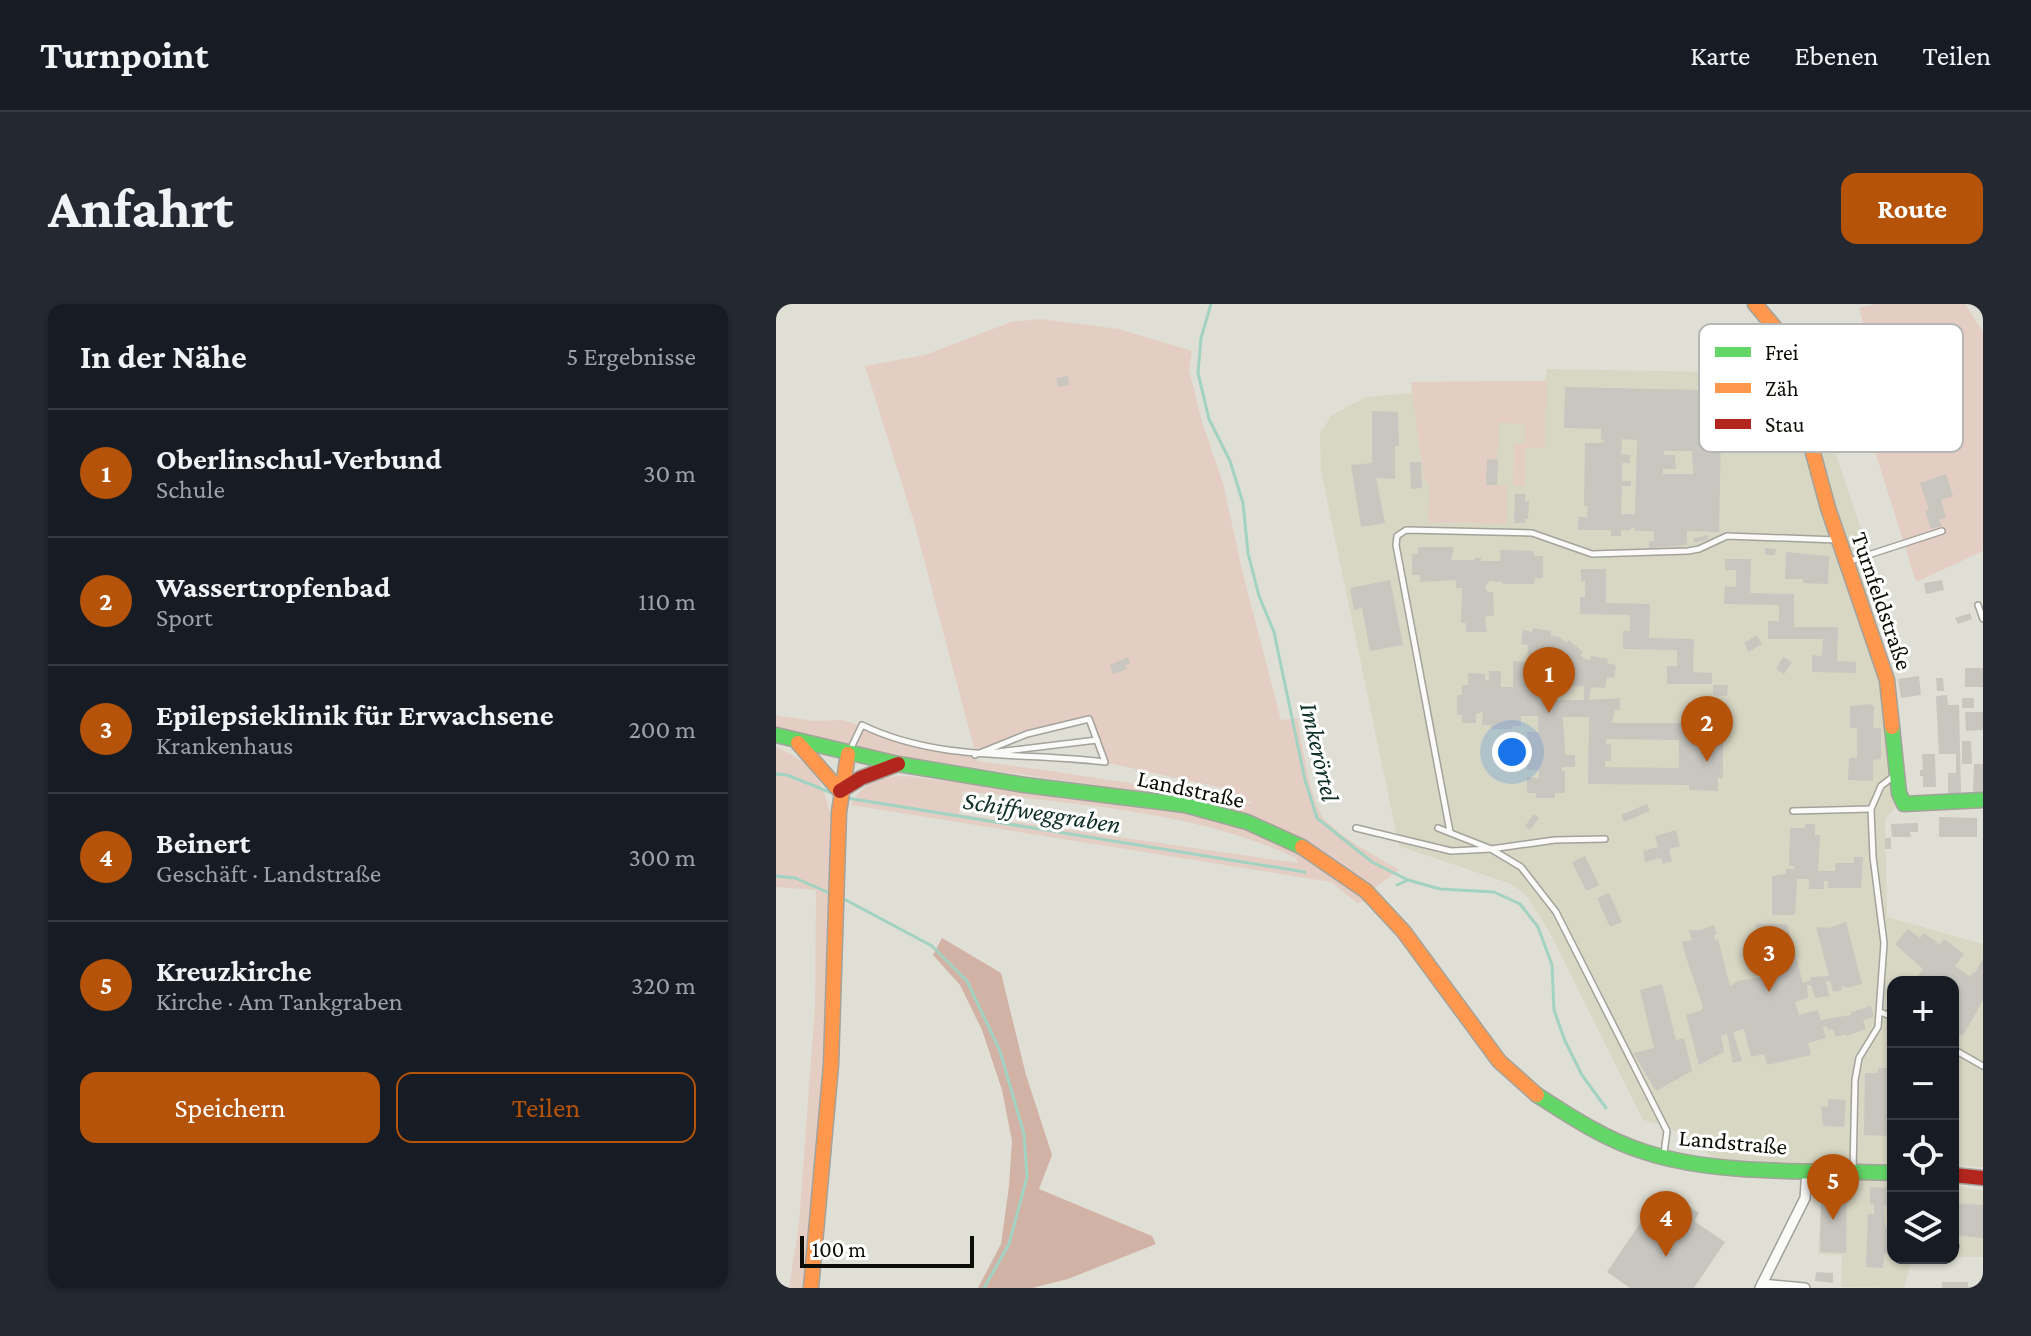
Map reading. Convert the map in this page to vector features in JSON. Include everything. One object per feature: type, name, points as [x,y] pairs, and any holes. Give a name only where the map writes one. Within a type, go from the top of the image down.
[{"type":"main road","name":"Turnfeldstraße","points":[[1755,304],[1770,324]]},
{"type":"main road","name":"Turnfeldstraße","points":[[1813,452],[1838,540],[1887,680],[1899,793],[1904,804],[1983,800]]},
{"type":"main road","name":"Landstraße","points":[[776,735],[898,764],[1025,785],[1185,805],[1247,822],[1305,848],[1344,873],[1404,932],[1472,1027],[1510,1073],[1538,1096],[1585,1125],[1622,1144],[1701,1166],[1887,1173]]},
{"type":"main road","points":[[794,740],[840,791]]},
{"type":"main road","points":[[811,1288],[823,1180],[835,993],[840,791],[848,754]]},
{"type":"main road","points":[[840,791],[861,778],[898,764]]},
{"type":"main road","points":[[1959,1176],[1983,1178]]},
{"type":"street","points":[[1805,1288],[1761,1286],[1805,1198],[1807,1171]]},
{"type":"lane","points":[[1450,832],[1396,545],[1397,536],[1403,531],[1532,533],[1585,553],[1688,551],[1727,536],[1838,540]]},
{"type":"lane","points":[[1846,562],[1942,531]]},
{"type":"lane","points":[[1978,605],[1983,619]]},
{"type":"lane","points":[[848,754],[862,725],[919,744],[975,755],[1105,762],[1089,719],[1027,734],[975,755]]},
{"type":"lane","points":[[975,755],[1097,740]]},
{"type":"lane","points":[[1853,1172],[1856,1068],[1878,1027],[1884,943],[1873,857],[1871,809],[1881,786],[1898,773]]},
{"type":"lane","points":[[1793,811],[1871,809]]},
{"type":"lane","points":[[1356,828],[1451,851],[1491,849],[1534,841],[1605,839]]},
{"type":"lane","name":"Landstraße","points":[[1438,828],[1491,849],[1521,867],[1556,912],[1669,1131],[1664,1158]]},
{"type":"lane","points":[[1880,1012],[1887,1015]]},
{"type":"lane","points":[[1959,1052],[1983,1066]]},
{"type":"shaded area","points":[[1875,304],[1965,304],[1983,332],[1983,551],[1916,582],[1875,452],[1963,452],[1963,324],[1863,324],[1859,308]]},
{"type":"shaded area","points":[[1041,319],[1119,329],[1192,351],[1189,370],[1202,422],[1223,483],[1281,720],[1297,718],[1311,787],[1325,820],[1351,841],[1399,870],[1372,890],[1307,842],[1229,809],[1173,797],[891,755],[776,727],[776,715],[813,721],[842,720],[919,744],[975,752],[914,522],[865,366],[925,355],[1011,322]],"holes":[[[1089,719],[1108,763],[1222,788],[1252,803],[1229,802],[1161,788],[977,761],[975,753],[1027,734]]]},
{"type":"shaded area","points":[[1547,369],[1699,372],[1699,452],[1835,452],[1884,597],[1869,602],[1891,676],[1907,795],[1885,819],[1887,917],[1983,944],[1983,1167],[1959,1166],[1959,976],[1887,976],[1887,1264],[1910,1264],[1904,1288],[1841,1287],[1842,1255],[1818,1254],[1824,1164],[1716,1159],[1668,1127],[1643,1120],[1549,931],[1527,896],[1511,884],[1399,846],[1321,471],[1320,433],[1332,415],[1366,397],[1412,393],[1411,382],[1545,381]]},
{"type":"shaded area","points":[[1546,381],[1545,448],[1525,448],[1525,486],[1513,486],[1514,444],[1525,443],[1525,425],[1499,422],[1497,459],[1487,459],[1486,485],[1507,486],[1506,524],[1428,522],[1430,484],[1424,480],[1411,382]]},
{"type":"shaded area","points":[[776,747],[799,759],[813,771],[823,788],[830,813],[825,1076],[804,1288],[789,1288],[799,1223],[815,1007],[816,890],[776,887]]},
{"type":"shaded area","points":[[896,777],[1184,811],[1266,836],[1320,866],[1365,901],[1357,903],[1331,882],[851,805],[867,786]],"holes":[[[963,791],[1175,819],[1256,842],[1296,858],[1298,863],[959,814]]]},
{"type":"shaded area","points":[[942,938],[1001,973],[1026,1075],[1052,1155],[1039,1189],[1152,1236],[1156,1244],[1068,1279],[1032,1288],[978,1288],[1001,1244],[1012,1141],[1002,1090],[982,1030],[960,985],[933,955]]},
{"type":"shaded area","points":[[1959,1187],[1983,1190],[1983,1257],[1959,1257]]},
{"type":"building","points":[[1068,376],[1069,385],[1058,387],[1056,378]]},
{"type":"building","points":[[1565,387],[1699,390],[1699,452],[1721,452],[1719,532],[1687,531],[1687,545],[1649,548],[1649,541],[1654,541],[1654,531],[1635,531],[1631,528],[1621,530],[1621,536],[1611,536],[1611,530],[1578,530],[1578,517],[1587,517],[1588,506],[1584,506],[1585,443],[1603,443],[1601,429],[1564,428]],"holes":[[[1622,439],[1637,440],[1635,514],[1621,514],[1622,486],[1631,486],[1631,481],[1622,481],[1622,463],[1630,463],[1630,455],[1621,454]],[[1664,451],[1692,451],[1693,474],[1663,474],[1663,469],[1676,469],[1675,455],[1664,455]]]},
{"type":"building","points":[[1372,411],[1398,412],[1399,446],[1395,446],[1395,479],[1376,478],[1385,523],[1361,527],[1351,465],[1372,463]]},
{"type":"building","points":[[1487,459],[1498,460],[1497,485],[1486,485]]},
{"type":"building","points":[[1410,462],[1421,462],[1422,488],[1411,489]]},
{"type":"building","points":[[1946,474],[1953,496],[1941,500],[1946,517],[1939,520],[1942,526],[1931,529],[1925,511],[1929,509],[1920,483]]},
{"type":"building","points":[[1515,494],[1525,494],[1525,501],[1529,501],[1525,523],[1514,523]]},
{"type":"building","points":[[1707,535],[1709,539],[1695,543],[1693,539]]},
{"type":"building","points":[[1418,547],[1454,547],[1451,560],[1481,558],[1481,561],[1501,561],[1500,550],[1534,551],[1534,556],[1543,556],[1543,578],[1535,578],[1534,584],[1490,581],[1485,587],[1488,592],[1493,592],[1494,615],[1485,617],[1487,632],[1466,632],[1466,623],[1461,623],[1462,588],[1456,588],[1456,580],[1420,582],[1420,575],[1412,575],[1412,554],[1418,554]]},
{"type":"building","points":[[1765,548],[1776,549],[1775,555],[1765,555]]},
{"type":"building","points":[[1786,552],[1829,556],[1828,584],[1785,579]]},
{"type":"building","points":[[1725,559],[1751,559],[1750,593],[1794,594],[1794,627],[1838,627],[1837,661],[1856,662],[1856,673],[1812,672],[1812,655],[1822,656],[1823,639],[1768,639],[1768,621],[1779,621],[1779,605],[1724,604],[1725,586],[1736,587],[1736,570],[1725,570]]},
{"type":"building","points":[[1581,569],[1606,569],[1606,603],[1650,604],[1649,638],[1694,639],[1693,672],[1712,673],[1712,684],[1667,684],[1667,666],[1677,666],[1677,650],[1623,649],[1623,631],[1630,631],[1630,615],[1580,614],[1580,597],[1585,597]]},
{"type":"building","points":[[1390,580],[1403,645],[1370,651],[1362,608],[1354,610],[1350,588]]},
{"type":"building","points":[[1942,580],[1944,590],[1926,594],[1924,583]]},
{"type":"building","points":[[1970,613],[1972,619],[1958,624],[1955,618]]},
{"type":"building","points":[[1533,628],[1551,631],[1550,635],[1567,643],[1569,640],[1583,652],[1580,655],[1585,659],[1590,660],[1591,656],[1608,659],[1607,663],[1616,665],[1614,678],[1607,677],[1605,688],[1591,687],[1589,700],[1620,698],[1620,710],[1615,710],[1612,723],[1709,721],[1709,732],[1723,732],[1723,778],[1718,778],[1718,791],[1689,790],[1689,785],[1588,784],[1589,717],[1563,717],[1565,755],[1575,755],[1575,767],[1562,767],[1565,771],[1565,793],[1555,793],[1555,798],[1536,798],[1536,793],[1527,793],[1527,777],[1539,778],[1539,770],[1527,770],[1527,761],[1522,761],[1522,742],[1527,742],[1527,732],[1538,732],[1538,716],[1521,716],[1521,726],[1512,726],[1512,729],[1491,729],[1491,725],[1482,725],[1483,712],[1476,714],[1476,723],[1462,723],[1462,715],[1457,715],[1457,695],[1462,695],[1462,685],[1468,685],[1468,673],[1485,674],[1485,680],[1489,681],[1489,671],[1501,671],[1501,687],[1513,687],[1513,661],[1527,662],[1528,645],[1521,644],[1523,630],[1532,632]],"holes":[[[1548,662],[1572,686],[1584,686],[1584,700],[1554,700],[1554,695],[1546,696],[1546,669],[1543,669]],[[1606,739],[1679,740],[1679,768],[1605,767],[1605,761],[1611,761],[1611,744],[1606,744]]]},
{"type":"building","points":[[1757,635],[1762,644],[1749,652],[1744,643]]},
{"type":"building","points":[[1128,657],[1130,664],[1125,665],[1127,669],[1113,674],[1110,665]]},
{"type":"building","points":[[1783,657],[1792,662],[1784,674],[1776,669]]},
{"type":"building","points":[[1965,668],[1983,668],[1983,687],[1965,687]]},
{"type":"building","points":[[1919,676],[1921,695],[1901,698],[1898,679]]},
{"type":"building","points":[[1936,678],[1943,678],[1944,691],[1937,691]]},
{"type":"building","points":[[1713,685],[1728,685],[1727,696],[1713,695]]},
{"type":"building","points":[[1947,695],[1948,705],[1959,705],[1961,793],[1948,793],[1948,773],[1956,773],[1956,754],[1939,754],[1936,696]]},
{"type":"building","points":[[1962,698],[1974,698],[1974,708],[1962,708]]},
{"type":"building","points":[[1850,706],[1874,706],[1873,728],[1881,728],[1881,759],[1873,760],[1873,781],[1848,780],[1849,758],[1857,758],[1857,728],[1850,728]]},
{"type":"building","points":[[1965,712],[1983,712],[1983,730],[1966,731]]},
{"type":"building","points":[[1962,741],[1971,741],[1972,764],[1962,764]]},
{"type":"building","points":[[1922,754],[1935,754],[1936,787],[1923,787],[1923,776],[1920,776],[1920,770],[1923,770]]},
{"type":"building","points":[[1974,764],[1983,764],[1983,793],[1973,793]]},
{"type":"building","points":[[1647,804],[1650,811],[1624,822],[1621,815]]},
{"type":"building","points":[[1534,814],[1539,818],[1530,830],[1525,826]]},
{"type":"building","points":[[1939,817],[1977,818],[1977,837],[1939,837]]},
{"type":"building","points":[[1918,823],[1918,832],[1910,832],[1911,837],[1892,837],[1891,824]]},
{"type":"building","points":[[1805,824],[1815,824],[1815,835],[1820,835],[1818,871],[1835,871],[1835,863],[1854,863],[1854,857],[1863,857],[1861,888],[1828,888],[1828,881],[1824,881],[1824,889],[1809,889],[1809,879],[1797,879],[1795,915],[1772,915],[1772,876],[1786,874],[1786,869],[1794,869],[1794,866],[1789,866],[1790,828],[1805,828]]},
{"type":"building","points":[[1676,830],[1680,846],[1669,849],[1672,861],[1663,864],[1661,858],[1645,862],[1643,851],[1658,847],[1655,836]]},
{"type":"building","points":[[1885,838],[1891,838],[1891,849],[1885,849]]},
{"type":"building","points":[[1585,856],[1599,885],[1586,891],[1572,862]]},
{"type":"building","points":[[1609,893],[1622,922],[1610,927],[1597,898]]},
{"type":"building","points":[[1846,922],[1862,984],[1841,987],[1842,990],[1833,992],[1830,981],[1826,981],[1829,996],[1815,998],[1811,985],[1807,985],[1808,998],[1795,1002],[1799,1015],[1818,1010],[1821,1020],[1851,1015],[1851,1012],[1871,1006],[1874,1017],[1863,1020],[1866,1029],[1836,1037],[1833,1029],[1823,1027],[1826,1038],[1808,1043],[1811,1055],[1767,1065],[1764,1054],[1751,1057],[1744,1029],[1733,1032],[1742,1061],[1733,1063],[1727,1034],[1721,1036],[1724,1052],[1699,1065],[1686,1015],[1703,1007],[1682,942],[1692,940],[1689,930],[1714,925],[1715,940],[1718,939],[1730,986],[1738,981],[1768,976],[1760,941],[1749,943],[1748,936],[1757,934],[1756,924],[1787,924],[1803,983],[1811,980],[1810,977],[1829,976],[1816,927],[1829,928]]},
{"type":"building","points":[[1908,929],[1920,938],[1924,933],[1940,945],[1944,939],[1964,954],[1955,966],[1970,977],[1983,958],[1983,1000],[1963,1036],[1959,1034],[1959,976],[1918,976],[1923,969],[1895,944]]},
{"type":"building","points":[[1662,984],[1676,1040],[1684,1038],[1692,1071],[1656,1091],[1633,1053],[1654,1048],[1640,990]]},
{"type":"building","points":[[1878,1068],[1887,1068],[1887,1136],[1864,1135],[1865,1073],[1878,1073]]},
{"type":"building","points":[[1828,1099],[1846,1100],[1844,1127],[1823,1126],[1821,1106],[1828,1107]]},
{"type":"building","points":[[1821,1187],[1847,1188],[1846,1253],[1820,1252]]},
{"type":"building","points":[[1870,1187],[1887,1188],[1884,1214],[1887,1254],[1884,1254],[1883,1268],[1866,1267],[1868,1214],[1874,1214],[1874,1204],[1870,1204]]},
{"type":"building","points":[[1657,1198],[1676,1210],[1682,1201],[1699,1213],[1694,1221],[1725,1242],[1694,1288],[1630,1288],[1607,1272]]},
{"type":"building","points":[[1959,1203],[1983,1205],[1983,1238],[1959,1236]]},
{"type":"building","points":[[1816,1272],[1833,1273],[1833,1283],[1815,1281]]},
{"type":"building","points":[[1942,1282],[1968,1282],[1968,1288],[1942,1288]]},
{"type":"waterway","name":"Imkerörtel","points":[[1211,304],[1201,338],[1198,373],[1209,419],[1230,461],[1243,503],[1248,553],[1259,596],[1274,632],[1305,780],[1317,818],[1372,862],[1408,880],[1440,889],[1494,892],[1520,904],[1538,927],[1552,965],[1554,1010],[1565,1041],[1582,1075],[1606,1108]]},
{"type":"waterway","name":"Schiffweggraben","points":[[776,774],[787,775],[832,793]]},
{"type":"waterway","name":"Schiffweggraben","points":[[847,798],[1305,872]]},
{"type":"waterway","points":[[776,876],[795,878],[829,893]]},
{"type":"waterway","points":[[1397,885],[1408,880]]},
{"type":"waterway","points":[[844,899],[932,946],[967,981],[1000,1051],[1024,1134],[1027,1177],[1009,1244],[984,1288]]},
{"type":"traffic: fast","points":[[1892,727],[1899,793],[1904,804],[1983,800]]},
{"type":"traffic: fast","points":[[776,735],[898,764],[1025,785],[1185,805],[1247,822],[1302,847]]},
{"type":"traffic: fast","points":[[1537,1095],[1616,1141],[1673,1160],[1767,1170],[1887,1173]]},
{"type":"traffic: slow","points":[[1755,304],[1772,324]]},
{"type":"traffic: slow","points":[[1813,452],[1828,508],[1887,680],[1892,727]]},
{"type":"traffic: slow","points":[[798,743],[840,791]]},
{"type":"traffic: slow","points":[[811,1288],[831,1065],[839,812],[848,754]]},
{"type":"traffic: slow","points":[[1302,847],[1366,891],[1404,932],[1499,1061],[1537,1095]]},
{"type":"traffic: jam","points":[[840,791],[861,778],[898,764]]},
{"type":"traffic: jam","points":[[1959,1176],[1983,1178]]},
{"type":"place","name":"Oberlinschul-Verbund","points":[[1549,713]]},
{"type":"place","name":"Wassertropfenbad","points":[[1707,762]]},
{"type":"place","name":"Epilepsieklinik für Erwachsene","points":[[1769,992]]},
{"type":"place","name":"Kreuzkirche","points":[[1833,1220]]},
{"type":"place","name":"Beinert","points":[[1666,1257]]}]
